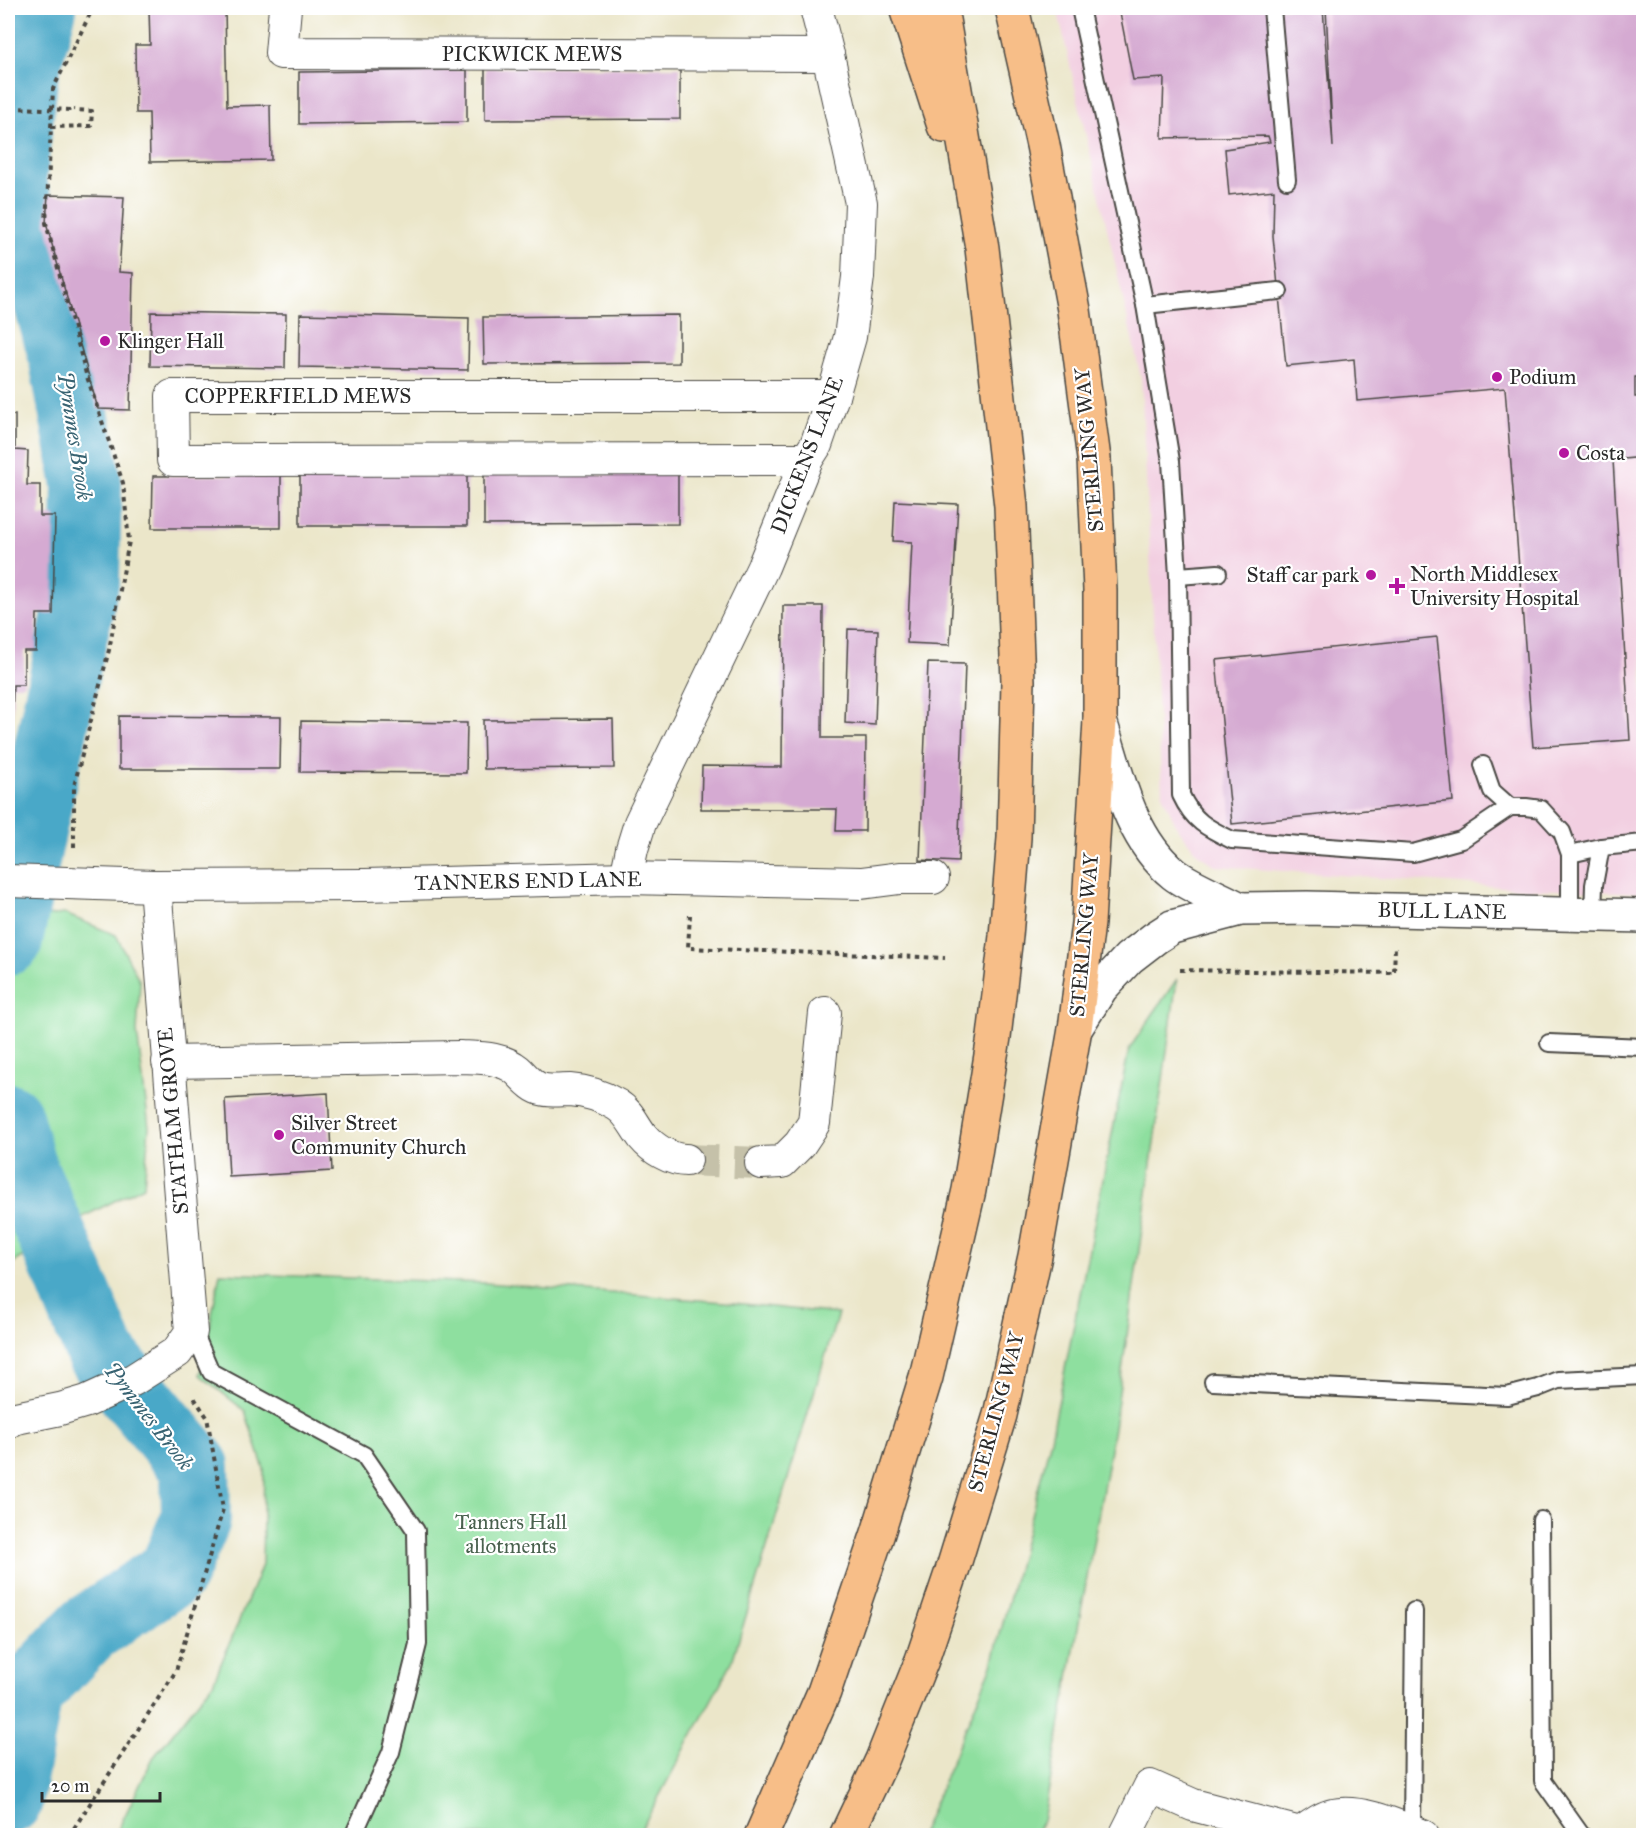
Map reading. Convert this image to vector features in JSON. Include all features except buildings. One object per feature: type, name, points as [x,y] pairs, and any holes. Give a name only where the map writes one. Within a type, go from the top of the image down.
[{"type":"highway","points":[[906,8],[982,248]]},
{"type":"highway","points":[[761,1836],[824,1692],[878,1533],[926,1377],[969,1190],[994,1037],[1006,936],[1014,838],[1018,681],[1011,506],[982,248],[941,8]]},
{"type":"highway","name":"STERLING WAY","points":[[846,1836],[882,1760],[922,1660],[953,1568],[999,1414],[1035,1256],[1075,1029],[1088,923],[1100,720],[1100,590],[1094,459],[1074,310],[1043,145],[1012,8]]},
{"type":"street","name":"PICKWICK MEWS","points":[[285,8],[281,53],[828,55]]},
{"type":"street","name":"DICKENS LANE","points":[[626,878],[640,823],[763,567],[807,459],[816,444],[850,337],[858,277],[861,203],[816,8]]},
{"type":"street","name":"COPPERFIELD MEWS","points":[[807,459],[173,459],[172,396],[833,396]]},
{"type":"street","points":[[1100,720],[1125,799],[1138,828],[1158,857],[1175,874],[1240,909]]},
{"type":"street","name":"TANNERS END LANE","points":[[8,881],[155,886],[365,885],[626,878],[861,883],[900,878],[933,878]]},
{"type":"street","name":"STATHAM GROVE","points":[[155,886],[168,1062],[184,1342]]},
{"type":"street","name":"BULL LANE","points":[[1075,1029],[1101,988],[1129,958],[1155,938],[1172,927],[1240,909],[1307,908],[1644,916]]},
{"type":"street","points":[[761,1163],[782,1162],[800,1143],[814,1123],[825,1013]]},
{"type":"street","points":[[168,1062],[460,1057],[490,1059],[507,1063],[539,1089],[586,1092],[600,1096],[620,1107],[644,1138],[676,1160],[686,1161]]},
{"type":"street","points":[[8,1422],[16,1418],[60,1410],[87,1401],[133,1380],[184,1342]]},
{"type":"street","points":[[1125,1836],[1150,1786],[1193,1805],[1300,1833],[1332,1815],[1356,1815],[1380,1819],[1417,1833]]},
{"type":"lane","points":[[1080,8],[1145,305],[1171,461],[1178,576],[1181,795],[1189,811],[1208,829],[1232,840],[1413,853],[1461,840],[1510,807],[1541,809],[1562,832],[1570,854],[1582,915]]},
{"type":"lane","points":[[1272,8],[1287,180]]},
{"type":"lane","points":[[1145,305],[1279,291]]},
{"type":"lane","points":[[1178,576],[1218,573]]},
{"type":"lane","points":[[1483,765],[1492,791],[1510,807]]},
{"type":"lane","points":[[1570,854],[1601,847],[1644,843]]},
{"type":"lane","points":[[1582,915],[1594,885],[1601,847]]},
{"type":"lane","points":[[1548,1043],[1644,1047]]},
{"type":"lane","points":[[184,1342],[194,1332],[211,1372],[364,1455],[416,1531],[418,1644],[391,1752],[353,1836]]},
{"type":"lane","points":[[1213,1382],[1507,1396],[1558,1380],[1644,1376]]},
{"type":"lane","points":[[1541,1520],[1543,1781],[1582,1836]]},
{"type":"lane","points":[[1414,1611],[1417,1833]]},
{"type":"path","points":[[74,853],[74,786],[109,650],[129,542],[123,483],[86,374],[46,223],[53,89],[93,8]]},
{"type":"path","points":[[10,108],[92,111],[91,126],[51,127]]},
{"type":"path","points":[[690,923],[688,948],[945,958]]},
{"type":"path","points":[[1180,970],[1394,973],[1395,949]]},
{"type":"path","points":[[69,1836],[176,1671],[223,1509],[207,1417],[180,1377],[184,1342]]},
{"type":"shaded area","name":"North Middlesex University Hospital","points":[[1057,8],[1643,8],[1643,893],[1528,889],[1216,866],[1196,852],[1177,827],[1162,794],[1141,378]]},
{"type":"green space","points":[[65,914],[116,935],[140,982],[137,1032],[149,1127],[144,1186],[81,1218],[8,1266],[8,920]]},
{"type":"green space","points":[[1177,979],[1114,1428],[1043,1821],[1035,1835],[921,1835],[992,1665],[1051,1439],[1129,1049]]},
{"type":"green space","name":"Tanners Hall allotments","points":[[220,1273],[486,1283],[724,1302],[838,1314],[732,1662],[638,1835],[115,1836],[153,1758],[213,1683],[262,1565],[264,1469],[245,1411],[200,1375]]},
{"type":"waterway","name":"Pymmes Brook","points":[[8,940],[85,578],[87,484],[63,355],[34,250],[11,184],[24,72],[42,8]]},
{"type":"waterway","name":"Pymmes Brook","points":[[8,1118],[21,1165],[101,1354],[195,1467],[196,1519],[173,1572],[88,1629],[28,1693],[8,1800]]},
{"type":"tunnel","points":[[686,1160],[761,1163]]},
{"type":"place","name":"Klinger Hall","points":[[105,341]]},
{"type":"place","name":"Podium","points":[[1497,377]]},
{"type":"place","name":"Costa","points":[[1564,453]]},
{"type":"place","name":"Staff car park","points":[[1371,575]]},
{"type":"place","name":"North Middlesex University Hospital","points":[[1397,586]]},
{"type":"place","name":"Silver Street Community Church","points":[[279,1135]]}]
